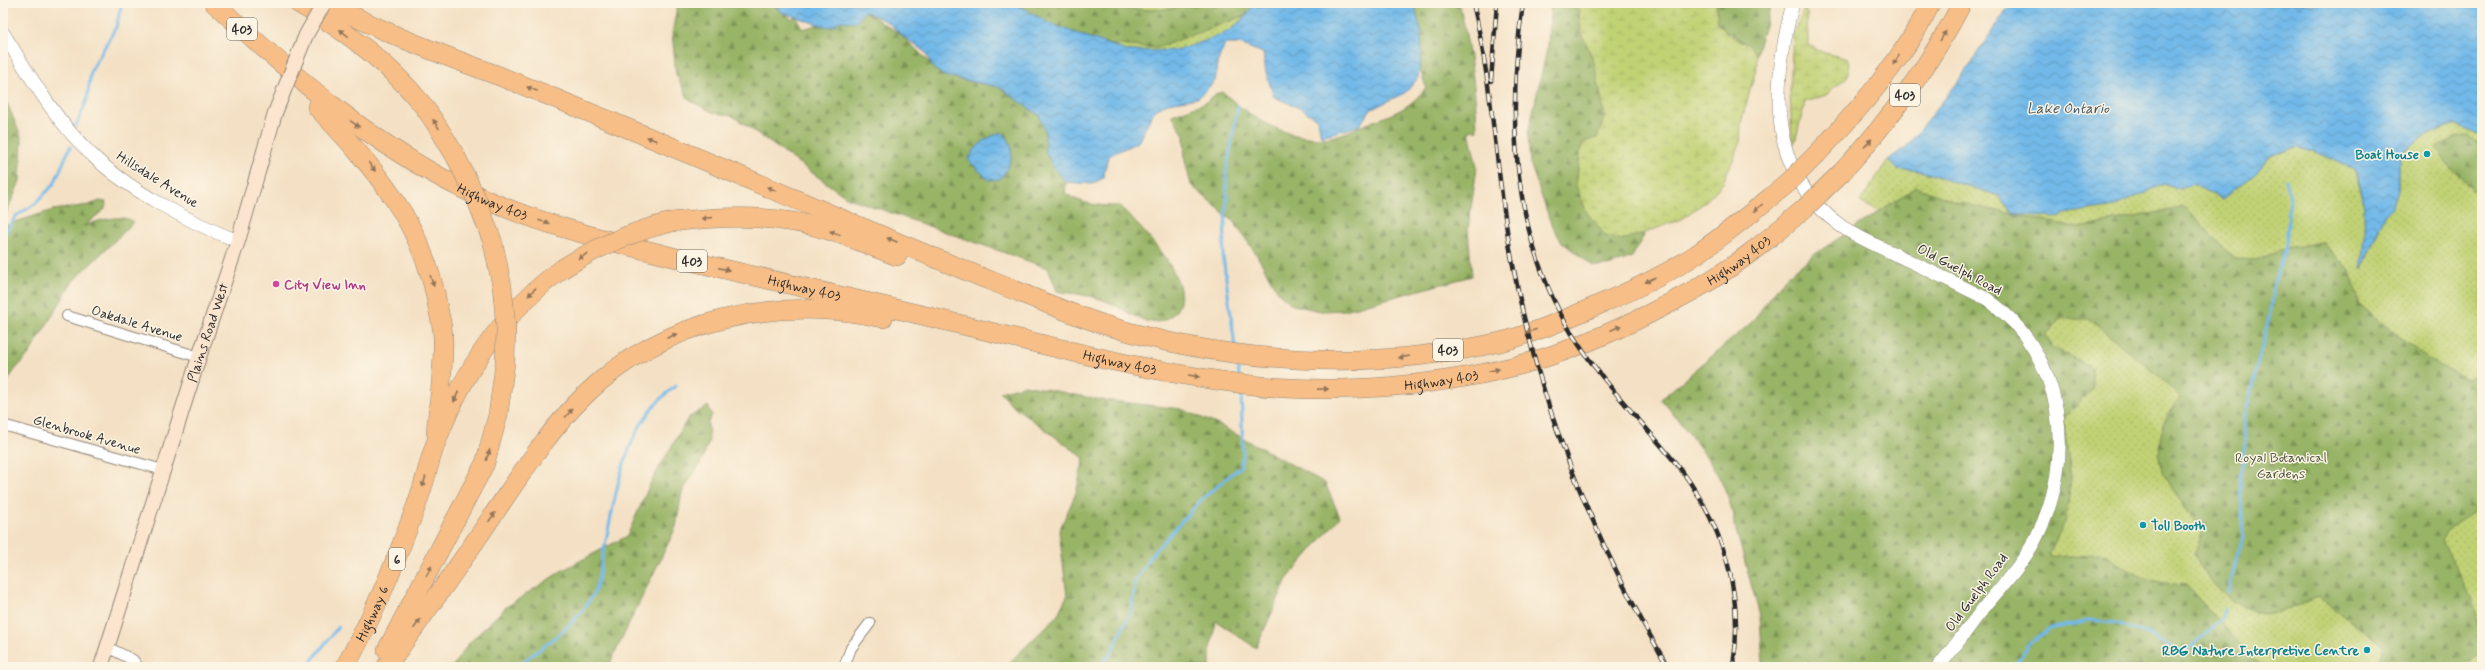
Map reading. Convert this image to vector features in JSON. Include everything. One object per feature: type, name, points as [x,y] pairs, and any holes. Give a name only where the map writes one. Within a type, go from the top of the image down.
[{"type":"highway","name":"Highway 403","points":[[214,3],[270,56],[336,110],[412,162],[463,189],[519,214],[578,232],[662,254],[1156,369],[1252,385],[1320,389],[1417,383],[1528,363],[1621,326],[1696,289],[1760,246],[1805,208],[1842,172],[1882,127],[1924,67],[1961,6]]},
{"type":"highway","points":[[298,3],[323,17],[399,77],[422,104],[456,157],[476,198],[493,243],[502,286],[506,328],[505,362],[498,415],[485,463],[378,667]]},
{"type":"highway","name":"Highway 403","points":[[328,3],[355,18],[408,41],[599,116],[914,250],[1102,324],[1152,337],[1238,354],[1311,360],[1382,360],[1501,341],[1549,325],[1622,295],[1692,258],[1743,220],[1788,183],[1817,154],[1869,97],[1894,63],[1931,3]]},
{"type":"highway","points":[[270,56],[369,164],[395,198],[419,242],[435,288],[443,338],[436,445]]},
{"type":"highway","points":[[436,445],[460,388],[476,359],[500,326],[536,287],[562,268],[590,251],[644,229],[672,222],[708,217],[764,217],[830,230],[1023,303],[1070,312]]},
{"type":"highway","points":[[386,667],[529,463],[568,414],[585,395],[626,361],[671,336],[706,324],[748,313],[776,310],[832,311],[878,317],[1040,352],[1156,369]]},
{"type":"highway","name":"Highway 6","points":[[346,667],[373,616],[396,560],[436,445]]},
{"type":"main road","name":"Plains Road West","points":[[101,667],[199,357],[238,241],[275,113],[306,35],[324,3]]},
{"type":"street","name":"Old Guelph Road","points":[[1793,3],[1784,37],[1780,77],[1779,118],[1786,156],[1800,184],[1820,207],[1841,226],[1864,239],[1987,299],[2007,313],[2024,332],[2037,352],[2051,384],[2057,410],[2060,460],[2055,488],[2035,541],[1938,667]]},
{"type":"street","name":"Hillsdale Avenue","points":[[3,33],[44,96],[90,154],[121,178],[175,211],[238,241]]},
{"type":"street","name":"Oakdale Avenue","points":[[67,316],[199,357]]},
{"type":"street","name":"Glenbrook Avenue","points":[[3,425],[163,470]]},
{"type":"street","points":[[844,667],[851,648],[870,623]]},
{"type":"street","points":[[107,647],[133,660],[138,667]]},
{"type":"green space","points":[[678,3],[770,3],[792,19],[795,16],[803,29],[864,11],[900,34],[944,76],[999,87],[1039,115],[1067,174],[1065,193],[1084,202],[1098,205],[1120,206],[1164,256],[1174,272],[1179,287],[1180,301],[1174,313],[1170,317],[1158,322],[1146,321],[1114,304],[1089,296],[1057,291],[1048,268],[846,197],[733,116],[714,113],[689,100],[676,74],[672,33]]},
{"type":"green space","points":[[998,3],[1114,3],[1129,9],[1150,10],[1170,9],[1188,3],[1278,3],[1157,48],[1102,44]]},
{"type":"green space","points":[[1015,3],[1281,3],[1270,7],[1254,4],[1234,28],[1207,42],[1180,49],[1139,52],[1127,51],[1099,44]]},
{"type":"green space","points":[[1396,3],[1459,3],[1471,66],[1477,130],[1469,131],[1477,167],[1468,229],[1472,276],[1345,310],[1321,311],[1293,305],[1278,292],[1255,252],[1233,221],[1191,185],[1185,160],[1184,135],[1172,115],[1207,102],[1215,94],[1223,92],[1257,118],[1282,131],[1295,135],[1329,138],[1395,113],[1415,100],[1426,87]]},
{"type":"green space","points":[[1551,3],[1578,3],[1581,31],[1594,62],[1605,117],[1597,138],[1584,142],[1581,148],[1576,185],[1622,240],[1645,233],[1632,257],[1608,266],[1593,266],[1562,242],[1552,226],[1530,163],[1528,133],[1548,45]]},
{"type":"green space","points":[[1578,3],[1716,3],[1718,24],[1731,36],[1749,45],[1756,54],[1757,65],[1741,123],[1740,144],[1722,184],[1704,203],[1681,219],[1622,240],[1606,236],[1587,213],[1576,185],[1581,148],[1584,142],[1597,138],[1605,117],[1594,62],[1581,31]]},
{"type":"green space","points":[[1716,3],[1772,3],[1756,54],[1748,45],[1718,24]]},
{"type":"green space","points":[[1804,9],[1807,13],[1808,45],[1824,53],[1849,59],[1848,76],[1826,95],[1805,102],[1795,142],[1792,144],[1790,91],[1793,33]]},
{"type":"green space","points":[[7,103],[22,139],[20,181],[3,220],[3,104]]},
{"type":"green space","name":"Royal Botanical Gardens","points":[[2455,124],[2482,137],[2482,667],[1969,667],[2053,348],[2046,335],[2053,328],[2001,273],[1860,202],[1888,160],[1897,169],[1921,171],[1999,196],[2012,213],[2054,217],[2069,213],[2115,206],[2163,184],[2180,189],[2192,184],[2222,199],[2255,174],[2270,156],[2295,148],[2315,152],[2354,169],[2366,209],[2362,269],[2385,215],[2393,205],[2398,190],[2398,168],[2403,151],[2426,135]]},
{"type":"green space","points":[[2467,136],[2482,147],[2482,200],[2453,170],[2436,147],[2454,138]]},
{"type":"green space","points":[[1916,187],[1956,202],[2079,228],[2185,207],[2235,259],[2256,260],[2292,246],[2324,243],[2350,271],[2360,305],[2430,361],[2465,378],[2482,373],[2482,503],[2477,509],[2451,528],[2442,541],[2464,582],[2475,610],[2480,640],[2479,655],[2458,667],[2376,667],[2384,646],[2319,597],[2289,609],[2272,613],[2259,612],[2247,608],[2235,603],[2225,595],[2207,576],[2194,555],[2203,531],[2174,493],[2162,468],[2160,438],[2166,418],[2180,397],[2161,378],[2089,319],[2061,319],[2046,335],[2053,348],[2092,367],[2092,389],[2063,418],[2071,478],[2066,520],[2049,555],[2060,557],[2092,554],[2107,555],[2124,568],[2139,576],[2169,584],[2186,585],[2261,667],[1763,667],[1760,616],[1734,523],[1731,505],[1725,489],[1716,472],[1696,442],[1661,399],[1751,323],[1784,279],[1815,254]]},
{"type":"green space","points":[[100,201],[106,202],[105,209],[84,226],[102,220],[116,218],[129,219],[134,222],[73,281],[29,354],[14,371],[3,388],[3,226],[53,210],[89,205]]},
{"type":"green space","points":[[1025,385],[1096,399],[1181,409],[1221,426],[1325,483],[1340,517],[1287,579],[1256,648],[1216,621],[1210,650],[1210,667],[1005,667],[1057,616],[1067,596],[1059,531],[1076,493],[1084,458],[1012,405],[1000,392]]},
{"type":"green space","points":[[708,406],[712,415],[708,422],[709,442],[700,464],[682,492],[676,527],[608,667],[452,667],[469,643],[505,608],[563,570],[627,536],[651,482],[688,418]]},
{"type":"water","points":[[774,3],[1015,3],[1051,24],[1127,51],[1178,50],[1210,39],[1229,31],[1243,19],[1254,4],[1270,7],[1281,3],[1411,3],[1415,8],[1421,31],[1422,52],[1418,78],[1406,92],[1370,110],[1359,126],[1321,136],[1318,120],[1304,110],[1274,97],[1266,73],[1263,53],[1240,44],[1225,44],[1219,58],[1215,81],[1198,98],[1168,103],[1154,111],[1138,142],[1108,156],[1103,178],[1092,184],[1066,182],[1053,167],[1045,150],[1045,131],[1039,115],[999,87],[944,76],[933,68],[926,53],[900,34],[888,22],[864,11],[857,22],[840,21],[832,27],[823,26],[781,12]]},
{"type":"water","name":"Lake Ontario","points":[[2011,3],[2482,3],[2482,137],[2455,124],[2426,135],[2403,151],[2398,168],[2398,190],[2393,205],[2385,215],[2361,270],[2364,206],[2359,181],[2354,169],[2315,152],[2295,148],[2270,156],[2255,174],[2222,199],[2192,184],[2180,189],[2163,184],[2115,206],[2069,213],[2054,218],[2012,213],[1999,196],[1921,171],[1897,169],[1888,160],[1906,147],[1958,82]]},
{"type":"water","points":[[1002,132],[1010,143],[1012,155],[1008,167],[1000,179],[989,180],[968,160],[982,142]]},
{"type":"waterway","points":[[76,126],[87,100],[91,71],[116,27],[122,3]]},
{"type":"waterway","points":[[1235,346],[1223,256],[1227,198],[1226,173],[1238,106]]},
{"type":"waterway","points":[[3,236],[16,216],[35,204],[54,184],[70,147]]},
{"type":"waterway","points":[[2228,592],[2243,535],[2240,477],[2245,445],[2244,420],[2269,318],[2274,283],[2286,245],[2290,198],[2286,180]]},
{"type":"waterway","points":[[1237,360],[1239,376]]},
{"type":"waterway","points":[[516,667],[568,626],[586,606],[593,595],[598,580],[624,462],[633,440],[644,420],[658,402],[676,386]]},
{"type":"waterway","points":[[1097,667],[1110,655],[1132,609],[1135,581],[1153,553],[1203,498],[1240,467],[1243,455],[1241,389]]},
{"type":"waterway","points":[[2013,667],[2031,643],[2048,629],[2089,621],[2116,623],[2147,634],[2176,650],[2184,650],[2194,646],[2221,620],[2224,609]]},
{"type":"waterway","points":[[307,667],[338,627]]},
{"type":"railway","points":[[1473,3],[1480,35],[1490,99],[1502,196],[1512,260],[1523,314],[1537,367],[1553,419],[1593,521],[1641,619],[1668,667]]},
{"type":"railway","points":[[1491,81],[1497,3]]},
{"type":"railway","points":[[1523,3],[1515,91],[1516,136],[1520,180],[1527,223],[1540,265],[1557,306],[1579,345],[1616,394],[1682,471],[1710,516],[1728,564],[1733,589],[1736,614],[1736,640],[1733,667]]},
{"type":"place","name":"Boat House","points":[[2427,154]]},
{"type":"place","name":"City View Inn","points":[[276,284]]},
{"type":"place","name":"Toll Booth","points":[[2143,525]]},
{"type":"place","name":"RBG Nature Interpretive Centre","points":[[2367,650]]}]
